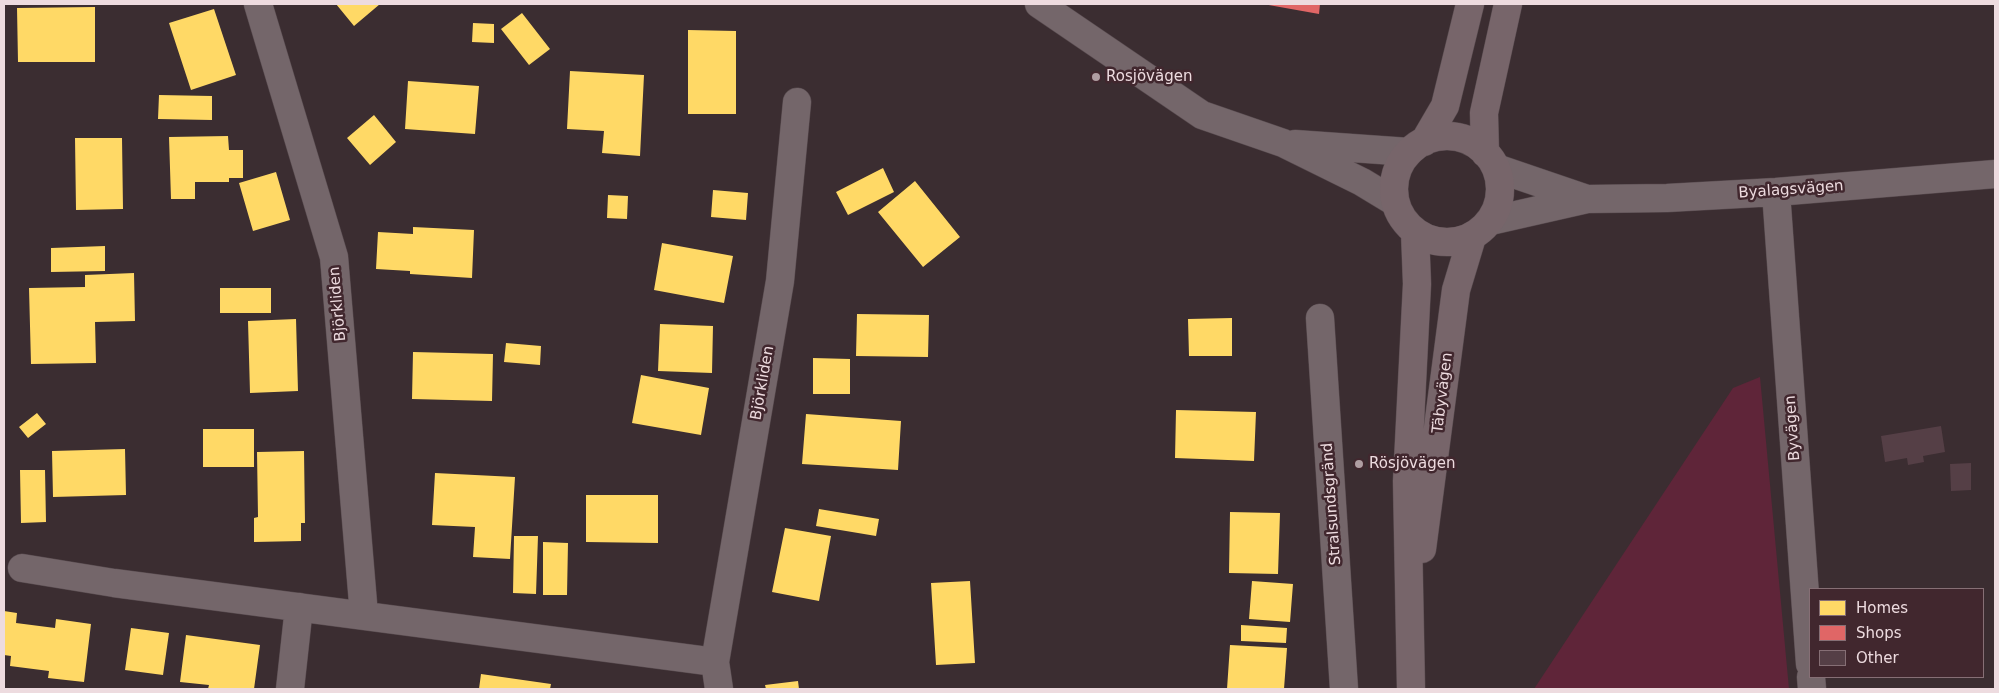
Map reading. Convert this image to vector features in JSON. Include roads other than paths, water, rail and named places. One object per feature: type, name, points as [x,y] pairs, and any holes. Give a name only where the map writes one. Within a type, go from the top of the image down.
[{"type":"main road","points":[[1470,4],[1445,106],[1417,147],[1398,167],[1394,185],[1395,202],[1402,218],[1415,232],[1436,242],[1454,242],[1481,229]]},
{"type":"main road","name":"Täbyvägen","points":[[1410,640],[1456,290],[1481,229],[1498,205],[1500,186],[1491,161],[1484,113],[1508,4]]},
{"type":"main road","points":[[1417,147],[1442,137],[1460,138],[1471,142],[1491,161]]},
{"type":"main road","name":"Täbyvägen","points":[[1411,689],[1407,482],[1417,284],[1415,232]]},
{"type":"street","name":"Björkliden","points":[[258,4],[334,257],[364,615]]},
{"type":"street","points":[[1039,4],[1202,115],[1283,143],[1362,182],[1395,202]]},
{"type":"street","name":"Björkliden","points":[[719,689],[715,662],[780,281],[797,102]]},
{"type":"street","points":[[1283,143],[1417,147]]},
{"type":"street","name":"Byalagsvägen","points":[[1491,161],[1587,199]]},
{"type":"street","name":"Byalagsvägen","points":[[1481,229],[1587,199],[1667,198],[1776,192],[1995,174]]},
{"type":"street","name":"Byvägen","points":[[1776,192],[1809,650]]},
{"type":"street","name":"Stralsundsgränd","points":[[1320,318],[1344,689]]},
{"type":"street","points":[[22,568],[114,582],[715,662]]},
{"type":"street","points":[[290,689],[299,607]]},
{"type":"place","name":"Rosjövägen","points":[[1096,77]]},
{"type":"place","name":"Rösjövägen","points":[[1359,464]]}]
